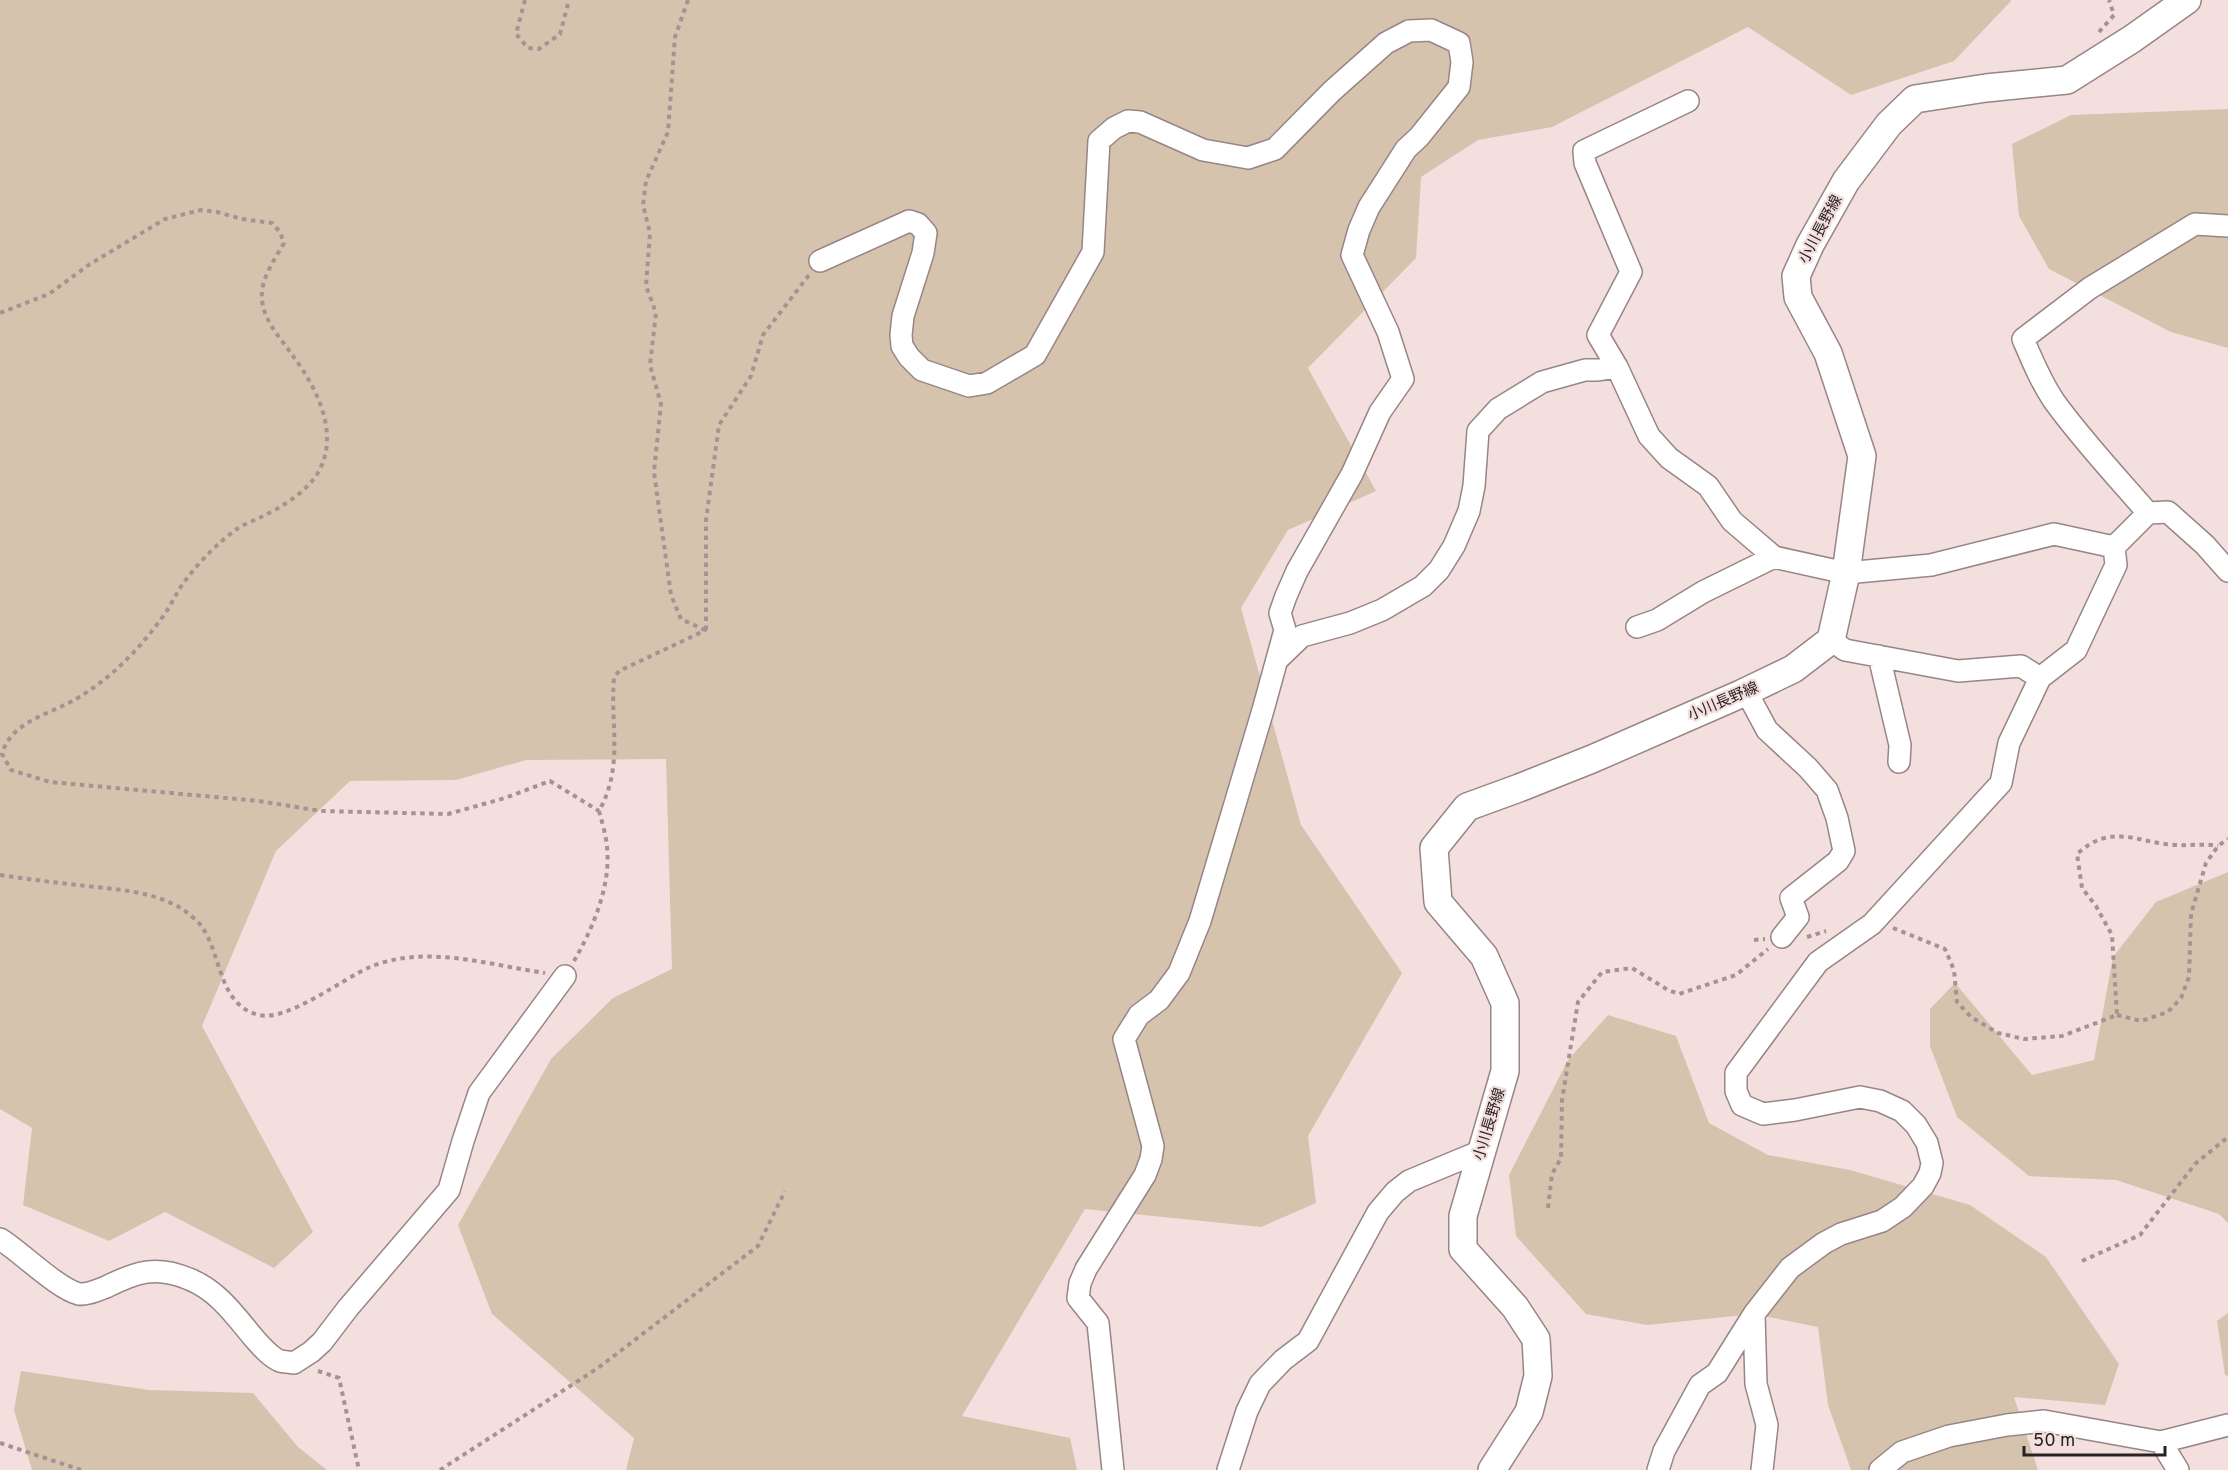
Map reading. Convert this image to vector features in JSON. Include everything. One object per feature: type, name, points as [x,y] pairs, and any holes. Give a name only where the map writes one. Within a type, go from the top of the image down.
[{"type":"main road","name":"小川長野線","points":[[1492,1470],[1529,1412],[1538,1376],[1536,1339],[1515,1307],[1463,1249],[1463,1216],[1505,1071],[1505,1003],[1484,956],[1438,902],[1434,848],[1467,807],[1592,759],[1794,669],[1831,640],[1846,573],[1862,456],[1828,353],[1798,297],[1796,276],[1810,245],[1846,181],[1889,124],[1915,99],[1986,88],[2067,80],[2132,39],[2187,0]]},
{"type":"street","points":[[820,261],[909,221],[918,224],[926,233],[923,253],[903,316],[902,346],[922,370],[969,386],[987,383],[1035,355],[1093,252],[1100,141],[1114,128],[1128,121],[1140,122],[1203,150],[1248,158],[1275,149],[1332,91],[1386,43],[1409,30],[1431,30],[1459,44],[1462,62],[1459,87],[1419,137],[1406,149],[1369,207],[1352,255],[1388,332],[1403,379],[1380,412],[1352,474],[1297,570],[1280,613],[1285,630],[1277,660],[1200,921],[1179,973],[1160,1000],[1139,1015],[1124,1039],[1153,1146],[1151,1159],[1145,1175],[1086,1269],[1080,1282],[1078,1298],[1098,1323],[1113,1470]]},
{"type":"street","points":[[1688,101],[1584,151],[1585,163],[1631,272],[1598,335],[1617,367],[1648,436],[1669,458],[1708,486],[1732,521],[1774,557],[1846,573],[1931,565],[2054,534],[2114,547]]},
{"type":"street","points":[[2148,513],[2053,399],[2023,339],[2090,288],[2195,224],[2228,226]]},
{"type":"street","points":[[1277,660],[1302,636],[1350,623],[1382,610],[1423,586],[1439,570],[1454,546],[1469,511],[1474,486],[1478,431],[1498,410],[1542,382],[1585,370],[1617,367]]},
{"type":"street","points":[[2114,547],[2148,513],[2168,512],[2205,545],[2228,571]]},
{"type":"street","points":[[1658,1470],[1664,1451],[1700,1385],[1717,1372],[1754,1314],[1790,1268],[1824,1243],[1841,1234],[1881,1221],[1903,1207],[1923,1186],[1930,1173],[1932,1163],[1927,1143],[1916,1125],[1902,1111],[1880,1101],[1860,1097],[1764,1114],[1742,1105],[1736,1091],[1736,1073],[1818,962],[1876,920],[2001,783],[2009,743],[2040,678],[2076,650],[2116,565],[2114,547]]},
{"type":"street","points":[[1637,627],[1657,620],[1703,592],[1774,557]]},
{"type":"street","points":[[1831,640],[1845,650],[1958,671],[2021,666],[2040,678]]},
{"type":"street","points":[[1879,656],[1900,745],[1899,762]]},
{"type":"street","points":[[1746,691],[1767,730],[1827,789],[1837,818],[1844,851],[1838,861],[1791,898],[1798,917],[1782,937]]},
{"type":"street","points":[[0,1239],[17,1249],[56,1282],[80,1294],[94,1292],[146,1270],[168,1272],[189,1279],[209,1288],[261,1346],[280,1361],[294,1363],[322,1342],[449,1190],[479,1093],[565,976]]},
{"type":"street","points":[[1228,1470],[1247,1412],[1260,1384],[1283,1360],[1308,1341],[1378,1212],[1395,1192],[1409,1181],[1481,1151]]},
{"type":"street","points":[[1754,1314],[1756,1384],[1767,1425],[1762,1470]]},
{"type":"street","points":[[1880,1470],[1902,1452],[1949,1436],[2007,1425],[2044,1421],[2161,1442],[2228,1425]]},
{"type":"street","points":[[2161,1442],[2178,1470]]},
{"type":"path","points":[[525,0],[516,34],[528,48],[539,49],[550,44],[560,34],[570,0]]},
{"type":"path","points":[[688,0],[675,37],[668,132],[646,181],[643,205],[650,233],[646,286],[656,313],[650,365],[661,404],[654,472],[671,595],[681,619],[706,630]]},
{"type":"path","points":[[2092,39],[2114,15],[2109,0]]},
{"type":"path","points":[[0,313],[49,294],[90,264],[165,219],[201,210],[272,223],[280,232],[284,243],[265,280],[261,293],[264,307],[270,324],[281,342],[293,355],[318,396],[326,421],[328,444],[320,470],[299,495],[263,517],[238,528],[211,551],[182,586],[162,618],[122,666],[75,700],[40,716],[15,733],[4,744],[2,754],[11,770],[50,782],[259,801],[321,811],[448,814],[505,798],[550,781],[599,811],[608,845],[608,868],[589,935],[565,976],[471,959],[405,958],[371,967],[297,1006],[283,1012],[262,1016],[246,1011],[233,999],[203,928],[182,909],[162,899],[129,891],[0,875]]},
{"type":"path","points":[[706,630],[706,520],[719,425],[751,376],[763,335],[820,261]]},
{"type":"path","points":[[599,811],[609,793],[615,760],[614,678],[619,671],[706,630]]},
{"type":"path","points":[[2117,1015],[2112,935],[2096,906],[2082,888],[2077,854],[2089,843],[2110,837],[2139,838],[2174,845],[2218,846]]},
{"type":"path","points":[[1876,920],[1945,949],[1954,970],[1957,1002],[1971,1017],[1998,1033],[2024,1039],[2062,1036],[2117,1015],[2141,1021],[2168,1012],[2181,999],[2189,977],[2191,914],[2206,863],[2218,846],[2228,839]]},
{"type":"path","points":[[1754,940],[1782,937],[1794,940],[1835,928]]},
{"type":"path","points":[[1548,1208],[1552,1174],[1561,1158],[1562,1100],[1578,1002],[1602,972],[1632,968],[1668,990],[1678,993],[1736,975],[1782,937]]},
{"type":"path","points":[[2082,1261],[2140,1235],[2194,1164],[2228,1137]]},
{"type":"path","points":[[440,1470],[598,1368],[758,1246],[785,1191]]},
{"type":"path","points":[[294,1363],[339,1378],[359,1470]]},
{"type":"path","points":[[0,1443],[81,1470]]},
{"type":"shaded area","points":[[0,0],[2011,1],[1954,61],[1851,95],[1748,27],[1552,127],[1478,140],[1421,177],[1416,258],[1308,368],[1376,491],[1288,530],[1241,608],[1301,825],[1402,973],[1308,1136],[1316,1203],[1261,1227],[1085,1209],[962,1416],[1070,1438],[1077,1470],[626,1470],[634,1438],[492,1314],[458,1225],[551,1059],[613,998],[672,969],[666,759],[526,760],[456,780],[350,781],[276,851],[202,1026],[313,1232],[274,1268],[165,1212],[109,1241],[23,1205],[32,1128],[0,1109]]},
{"type":"shaded area","points":[[2228,109],[2228,348],[2171,332],[2049,269],[2019,216],[2012,144],[2071,115]]},
{"type":"shaded area","points":[[2228,872],[2228,1223],[2219,1214],[2116,1180],[2029,1176],[1957,1117],[1930,1046],[1930,1009],[1955,983],[2032,1075],[2094,1060],[2113,957],[2156,902]]},
{"type":"shaded area","points":[[1608,1015],[1676,1036],[1709,1123],[1768,1155],[1850,1170],[1970,1205],[2046,1257],[2119,1364],[2105,1405],[2014,1397],[2038,1470],[1851,1470],[1828,1405],[1818,1327],[1754,1314],[1647,1325],[1586,1314],[1516,1236],[1509,1175],[1568,1060]]},
{"type":"shaded area","points":[[2228,1313],[2228,1376],[2225,1375],[2217,1321]]},
{"type":"shaded area","points":[[21,1371],[149,1390],[253,1393],[298,1447],[327,1470],[32,1470],[14,1410]]}]
